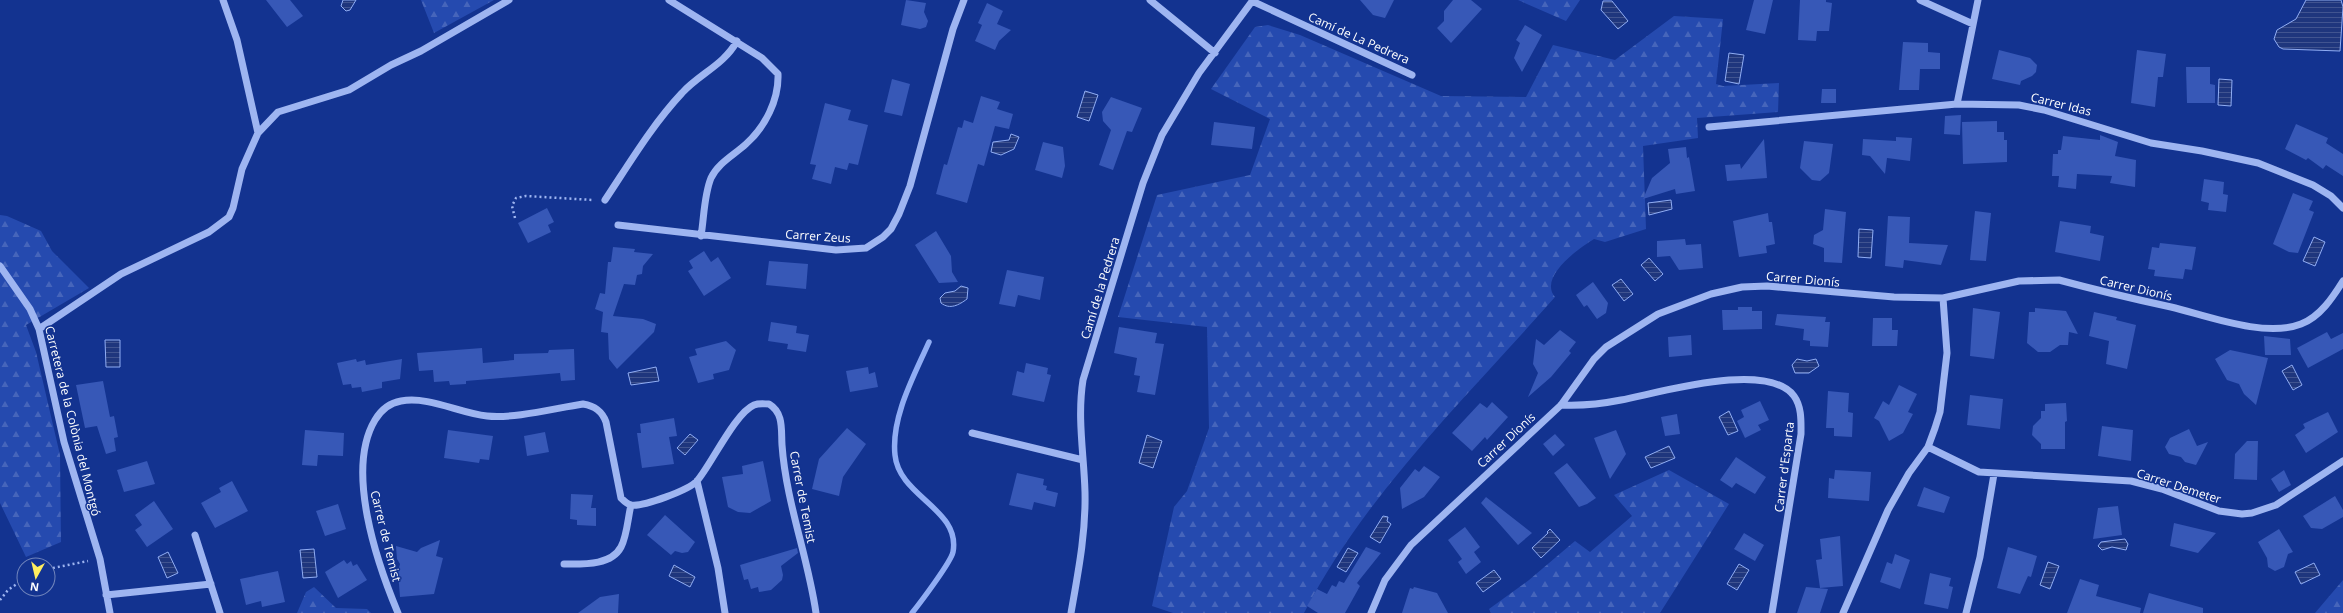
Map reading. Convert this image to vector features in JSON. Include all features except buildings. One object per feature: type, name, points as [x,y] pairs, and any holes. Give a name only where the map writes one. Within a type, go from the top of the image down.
[{"type":"street","points":[[223,0],[237,40],[258,133]]},
{"type":"street","points":[[39,329],[121,274],[165,255],[222,224],[233,208],[242,168],[258,133],[278,112],[349,90],[509,0]]},
{"type":"street","points":[[669,0],[705,24],[737,41],[774,67],[778,74],[777,90],[770,111],[759,130],[724,161],[711,178],[701,236]]},
{"type":"street","name":"Carrer Zeus","points":[[618,225],[701,236],[836,250],[866,248],[883,237],[891,229],[899,214],[910,186],[953,29],[964,0]]},
{"type":"street","points":[[1150,0],[1214,53]]},
{"type":"street","points":[[1920,0],[1973,24]]},
{"type":"street","points":[[1957,104],[1978,0]]},
{"type":"street","name":"Camí de la Pedrera","points":[[1071,613],[1084,530],[1083,460],[1080,409],[1083,380],[1149,165],[1162,135],[1214,53],[1252,1]]},
{"type":"street","name":"Camí de La Pedrera","points":[[1252,1],[1412,74]]},
{"type":"street","points":[[605,200],[635,154],[681,93],[730,54],[737,41]]},
{"type":"street","name":"Carrer Idas","points":[[1709,127],[1957,104],[2019,105],[2044,110],[2151,143],[2202,151],[2258,163],[2313,185],[2331,196],[2343,208]]},
{"type":"street","name":"Carretera de la Colònia del Montgó","points":[[0,266],[30,309],[39,329],[64,442],[100,559],[110,613]]},
{"type":"street","name":"Carrer Dionís","points":[[1371,613],[1385,580],[1411,545],[1561,405],[1594,359],[1606,347],[1658,314],[1721,291],[1767,286],[1886,296],[1943,298],[2019,280],[2046,279],[2059,280],[2244,325],[2281,328],[2302,324],[2316,315],[2328,303],[2343,281]]},
{"type":"street","points":[[1843,613],[1888,510],[1909,473],[1928,447],[1940,412],[1947,353],[1943,298]]},
{"type":"street","name":"Carrer d'Esparta","points":[[1561,405],[1592,405],[1689,386],[1742,379],[1761,380],[1777,385],[1794,396],[1800,410],[1800,434],[1772,613]]},
{"type":"street","name":"Carrer de Temist","points":[[398,613],[389,593],[372,531],[364,496],[362,470],[368,434],[378,415],[391,404],[410,400],[489,416],[584,404],[593,406],[604,416],[606,422],[618,493],[621,498],[631,505],[648,502],[687,488],[697,481],[718,447],[753,406],[769,404],[777,410],[781,423],[787,483],[816,613]]},
{"type":"street","points":[[972,434],[1083,460]]},
{"type":"street","name":"Carrer Demeter","points":[[1928,447],[1967,468],[1994,474],[2131,481],[2162,489],[2219,511],[2242,514],[2252,513],[2276,505],[2343,461]]},
{"type":"street","points":[[1966,613],[1980,557],[1994,474]]},
{"type":"street","points":[[697,481],[718,568],[725,613]]},
{"type":"street","points":[[564,564],[602,560],[617,552],[622,546],[631,505]]},
{"type":"street","points":[[195,535],[220,613]]},
{"type":"street","points":[[106,595],[211,584]]},
{"type":"path","points":[[515,218],[512,206],[516,198],[526,196],[605,200]]},
{"type":"path","points":[[56,567],[100,559]]},
{"type":"path","points":[[0,600],[8,590],[16,584]]},
{"type":"green space","points":[[421,0],[494,0],[434,33]]},
{"type":"green space","points":[[1518,0],[1580,0],[1566,21]]},
{"type":"green space","points":[[1674,16],[1723,19],[1716,84],[1723,86],[1779,83],[1778,112],[1697,118],[1698,138],[1643,146],[1646,229],[1605,242],[1594,239],[1579,249],[1562,264],[1552,281],[1551,289],[1555,297],[1419,448],[1387,487],[1357,527],[1329,569],[1304,613],[1173,613],[1152,606],[1174,507],[1187,491],[1209,428],[1207,327],[1118,317],[1157,195],[1250,175],[1270,119],[1211,89],[1255,27],[1268,25],[1300,35],[1441,96],[1526,97],[1553,45],[1615,60]]},
{"type":"green space","points":[[0,215],[7,216],[41,231],[52,251],[89,288],[26,325],[36,352],[60,455],[61,542],[26,557],[0,503]]},
{"type":"green space","points":[[1669,470],[1729,504],[1660,613],[1491,613],[1489,609],[1529,580],[1575,541],[1590,552],[1632,516],[1614,495]]},
{"type":"green space","points":[[2343,580],[2343,613],[2315,613]]},
{"type":"green space","points":[[314,587],[336,608],[367,609],[371,613],[297,613],[306,592]]},
{"type":"shaded area","points":[[343,0],[356,0],[350,10],[346,11],[341,6]]},
{"type":"shaded area","points":[[2306,0],[2341,0],[2343,7],[2340,51],[2283,49],[2279,47],[2274,39],[2277,30],[2296,19]]},
{"type":"shaded area","points":[[1603,1],[1612,1],[1628,21],[1618,29],[1601,10]]},
{"type":"shaded area","points":[[1729,53],[1744,55],[1739,84],[1725,81]]},
{"type":"shaded area","points":[[2219,79],[2232,80],[2231,106],[2218,105]]},
{"type":"shaded area","points":[[1085,91],[1098,95],[1089,121],[1077,117]]},
{"type":"shaded area","points":[[1011,134],[1019,137],[1014,149],[1001,155],[991,152],[993,142],[1009,140]]},
{"type":"shaded area","points":[[1671,200],[1672,209],[1649,215],[1648,203]]},
{"type":"shaded area","points":[[1859,229],[1873,230],[1871,258],[1858,257]]},
{"type":"shaded area","points":[[2314,237],[2325,242],[2315,266],[2303,261]]},
{"type":"shaded area","points":[[1649,258],[1663,274],[1655,281],[1641,265]]},
{"type":"shaded area","points":[[1621,279],[1633,294],[1624,301],[1612,285]]},
{"type":"shaded area","points":[[961,286],[968,288],[967,299],[954,306],[948,306],[941,303],[940,298],[945,293],[955,291]]},
{"type":"shaded area","points":[[105,340],[120,340],[120,367],[106,367]]},
{"type":"shaded area","points":[[1797,359],[1807,361],[1816,359],[1819,366],[1809,373],[1795,373],[1792,365]]},
{"type":"shaded area","points":[[2292,365],[2302,385],[2293,390],[2282,371]]},
{"type":"shaded area","points":[[656,367],[659,381],[631,385],[628,373]]},
{"type":"shaded area","points":[[1729,411],[1738,431],[1728,435],[1719,417]]},
{"type":"shaded area","points":[[690,434],[698,440],[685,455],[677,448]]},
{"type":"shaded area","points":[[1147,435],[1162,441],[1153,468],[1139,463]]},
{"type":"shaded area","points":[[1669,446],[1675,458],[1651,468],[1645,457]]},
{"type":"shaded area","points":[[1383,516],[1388,517],[1387,521],[1391,524],[1380,543],[1370,537]]},
{"type":"shaded area","points":[[1550,529],[1560,540],[1541,558],[1532,548],[1548,533],[1547,532]]},
{"type":"shaded area","points":[[2125,539],[2128,544],[2126,550],[2112,547],[2102,550],[2098,546],[2101,542]]},
{"type":"shaded area","points":[[1348,548],[1358,553],[1346,572],[1337,567]]},
{"type":"shaded area","points":[[314,549],[317,577],[303,578],[300,550]]},
{"type":"shaded area","points":[[168,552],[178,573],[167,578],[158,557]]},
{"type":"shaded area","points":[[2048,562],[2059,566],[2050,589],[2040,585]]},
{"type":"shaded area","points":[[2314,563],[2320,575],[2301,584],[2295,572]]},
{"type":"shaded area","points":[[1739,564],[1749,570],[1737,590],[1727,584]]},
{"type":"shaded area","points":[[674,565],[695,577],[690,587],[669,576]]},
{"type":"shaded area","points":[[1494,570],[1501,579],[1483,592],[1476,583]]},
{"type":"waterway","points":[[912,613],[941,573],[953,552],[953,537],[948,525],[939,513],[907,482],[899,469],[895,455],[895,441],[900,412],[929,342]]}]
